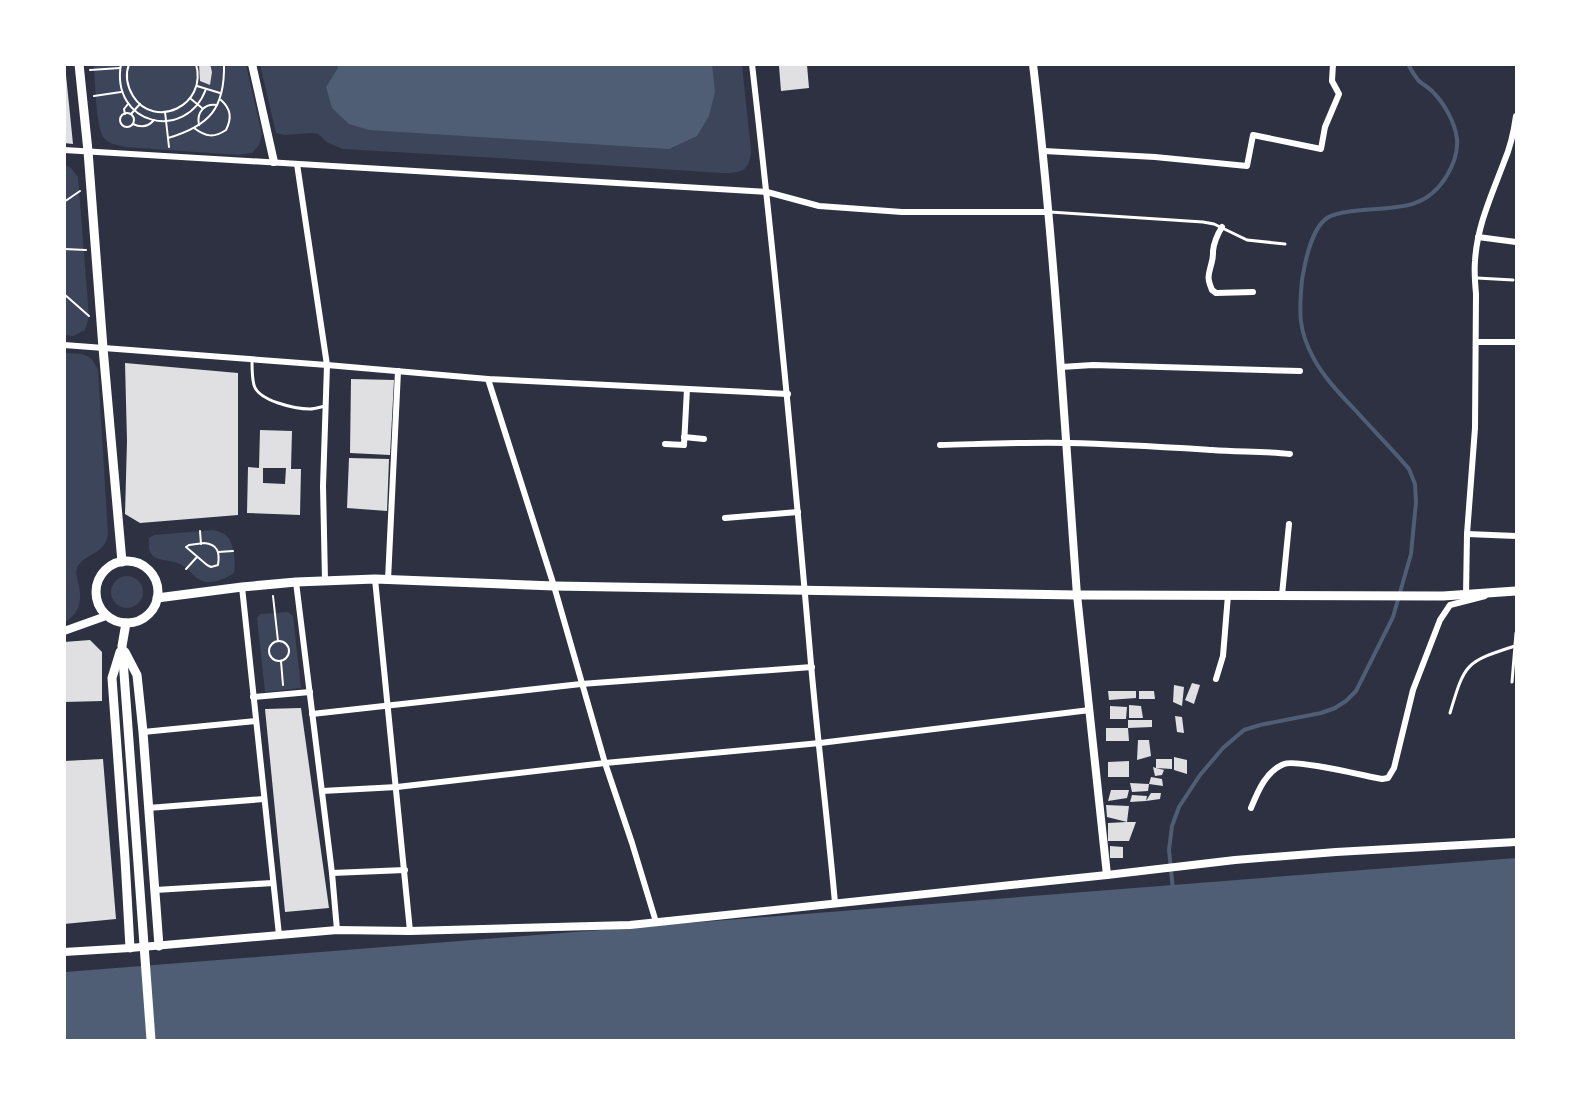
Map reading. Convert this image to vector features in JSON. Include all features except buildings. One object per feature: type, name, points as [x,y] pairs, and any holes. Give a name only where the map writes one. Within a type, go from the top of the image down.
[{"type":"main road","points":[[1033,64],[1044,152],[1077,595]]},
{"type":"main road","points":[[80,67],[122,562]]},
{"type":"main road","points":[[132,562],[149,571],[157,588],[157,598],[154,606],[143,618],[135,622],[118,622],[106,616],[98,604],[96,586],[100,577],[113,564],[132,562]]},
{"type":"main road","points":[[157,598],[296,582],[375,579],[554,586],[1077,595],[1443,596],[1516,591]]},
{"type":"main road","points":[[64,631],[106,616]]},
{"type":"main road","points":[[126,623],[112,678],[130,948]]},
{"type":"main road","points":[[122,646],[151,1041]]},
{"type":"main road","points":[[122,646],[136,675],[143,732],[159,946]]},
{"type":"street","points":[[252,64],[274,162]]},
{"type":"street","points":[[752,64],[788,394],[835,903]]},
{"type":"street","points":[[1044,152],[1155,157],[1247,166],[1253,135],[1321,148],[1325,127],[1339,94],[1332,81],[1333,64]]},
{"type":"street","points":[[1466,595],[1467,534],[1474,428],[1475,258],[1478,237],[1492,190],[1505,160],[1516,116]]},
{"type":"street","points":[[64,150],[767,192],[819,206],[902,213],[1048,212]]},
{"type":"street","points":[[297,164],[327,364],[323,486],[325,580]]},
{"type":"street","points":[[1222,227],[1216,238],[1213,260],[1209,267],[1208,278],[1212,290],[1216,293],[1253,292]]},
{"type":"street","points":[[1478,237],[1516,242]]},
{"type":"street","points":[[1476,342],[1516,342]]},
{"type":"street","points":[[64,345],[327,364],[488,379],[788,394]]},
{"type":"street","points":[[1061,367],[1093,365],[1300,370]]},
{"type":"street","points":[[388,580],[398,371]]},
{"type":"street","points":[[488,379],[554,586],[581,684],[656,922]]},
{"type":"street","points":[[665,444],[684,446],[687,389]]},
{"type":"street","points":[[684,437],[704,439]]},
{"type":"street","points":[[940,445],[1066,443],[1269,451],[1290,454]]},
{"type":"street","points":[[725,518],[798,512]]},
{"type":"street","points":[[1282,595],[1289,524]]},
{"type":"street","points":[[1467,534],[1516,536]]},
{"type":"street","points":[[375,579],[410,931]]},
{"type":"street","points":[[296,582],[337,930]]},
{"type":"street","points":[[242,587],[279,934]]},
{"type":"street","points":[[1251,808],[1258,790],[1269,774],[1286,763],[1303,764],[1382,779],[1388,778],[1394,768],[1413,690],[1440,620],[1447,608],[1458,602],[1494,592]]},
{"type":"street","points":[[1077,595],[1107,875]]},
{"type":"street","points":[[1216,679],[1223,656],[1228,595]]},
{"type":"street","points":[[312,714],[581,684],[812,667]]},
{"type":"street","points":[[253,697],[310,692]]},
{"type":"street","points":[[322,792],[397,787],[605,763],[820,743],[1090,710]]},
{"type":"street","points":[[143,732],[255,721]]},
{"type":"street","points":[[148,808],[264,799]]},
{"type":"street","points":[[64,952],[337,930],[410,931],[603,927],[759,913],[1235,860],[1516,842]]},
{"type":"street","points":[[332,873],[405,870]]},
{"type":"street","points":[[155,890],[273,882]]},
{"type":"lane","points":[[1048,212],[1203,222],[1222,227],[1247,240],[1285,244]]},
{"type":"lane","points":[[1475,278],[1513,280]]},
{"type":"lane","points":[[252,359],[254,386],[259,393],[287,406],[312,409],[325,406]]},
{"type":"lane","points":[[1512,682],[1516,633]]},
{"type":"lane","points":[[1450,713],[1461,678],[1473,662],[1515,646]]},
{"type":"path","points":[[129,64],[127,81],[135,100],[153,111],[165,112],[186,104],[193,95],[197,86],[196,64]]},
{"type":"path","points":[[168,138],[185,133],[207,120],[220,100],[224,82],[224,64]]},
{"type":"path","points":[[80,67],[120,66],[118,77],[121,92],[128,104],[140,115],[154,120],[170,121],[185,116],[196,107],[206,89]]},
{"type":"path","points":[[197,86],[221,93]]},
{"type":"path","points":[[83,97],[121,92]]},
{"type":"path","points":[[190,99],[202,108]]},
{"type":"path","points":[[194,128],[206,136],[226,130],[230,112],[220,100]]},
{"type":"path","points":[[128,104],[121,118],[122,124],[128,127],[133,124],[146,126],[154,120]]},
{"type":"path","points":[[124,114],[131,114],[140,104]]},
{"type":"path","points":[[199,124],[198,119],[202,108],[208,105],[218,105]]},
{"type":"path","points":[[165,112],[170,156]]},
{"type":"path","points":[[131,114],[134,119],[133,124]]},
{"type":"path","points":[[64,202],[91,184]]},
{"type":"path","points":[[64,249],[96,250]]},
{"type":"path","points":[[64,294],[101,328]]},
{"type":"path","points":[[200,531],[201,543]]},
{"type":"path","points":[[201,543],[215,546],[218,552],[218,565],[214,567],[207,565],[188,549],[187,545],[201,543]]},
{"type":"path","points":[[218,552],[233,551]]},
{"type":"path","points":[[186,569],[197,556]]},
{"type":"path","points":[[272,585],[278,641]]},
{"type":"path","points":[[278,641],[284,642],[289,650],[288,656],[281,661],[273,659],[269,650],[272,644],[278,641]]},
{"type":"path","points":[[281,661],[284,688]]},
{"type":"shaded area","points":[[712,64],[715,92],[709,116],[697,136],[669,149],[369,130],[349,124],[332,108],[326,87],[338,68],[337,65]]},
{"type":"shaded area","points":[[94,65],[246,65],[262,134],[259,145],[252,153],[238,155],[125,147],[110,143],[103,137],[99,123]]},
{"type":"shaded area","points":[[260,65],[742,65],[751,150],[749,163],[739,172],[721,173],[343,149],[328,143],[318,134],[284,135],[276,133]]},
{"type":"shaded area","points":[[64,164],[71,168],[78,177],[89,317],[85,330],[73,336],[65,335]]},
{"type":"shaded area","points":[[65,353],[89,357],[98,370],[108,534],[103,547],[79,564],[77,568],[80,602],[74,615],[65,622]]},
{"type":"shaded area","points":[[213,530],[228,537],[232,545],[234,573],[228,577],[204,582],[180,564],[157,558],[150,552],[149,538],[154,535]]},
{"type":"shaded area","points":[[127,576],[138,581],[143,592],[138,603],[127,608],[116,603],[111,592],[116,581]]},
{"type":"shaded area","points":[[288,612],[293,616],[301,688],[265,692],[257,618],[260,614]]},
{"type":"shaded area","points":[[1516,858],[1516,1040],[65,1040],[65,972]]},
{"type":"waterway","points":[[1173,890],[1169,850],[1172,826],[1179,807],[1200,775],[1223,748],[1244,730],[1321,713],[1335,708],[1356,691],[1393,617],[1411,554],[1416,502],[1415,484],[1409,469],[1323,373],[1305,339],[1300,311],[1302,280],[1307,255],[1321,223],[1330,216],[1340,213],[1393,208],[1416,203],[1437,189],[1451,168],[1457,144],[1451,120],[1441,101],[1418,80],[1408,64]]}]
